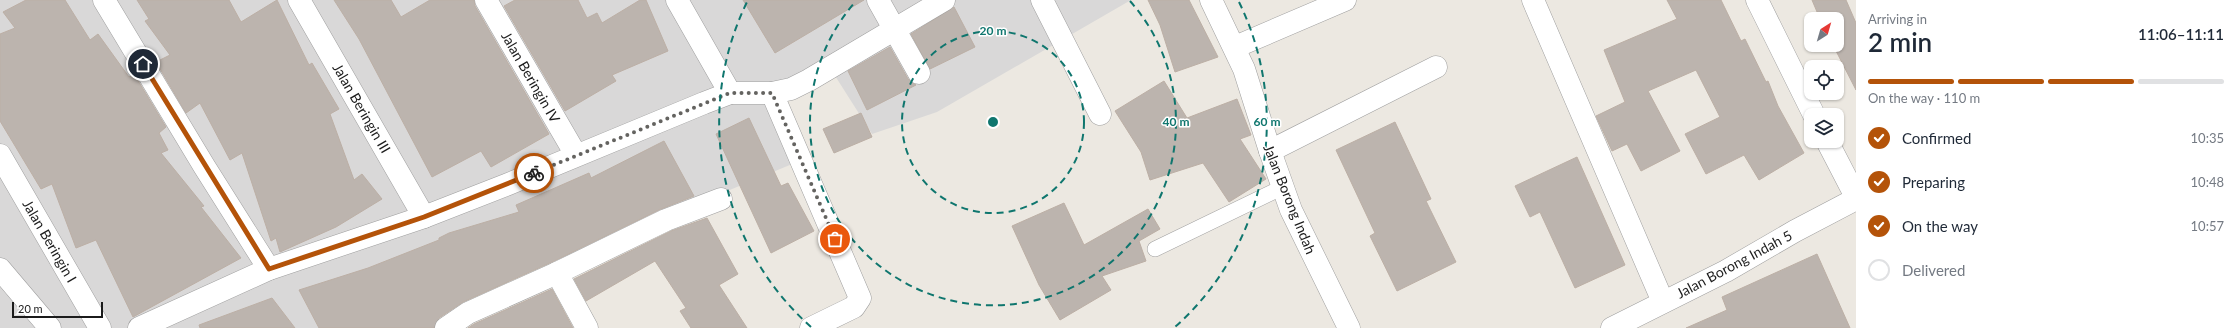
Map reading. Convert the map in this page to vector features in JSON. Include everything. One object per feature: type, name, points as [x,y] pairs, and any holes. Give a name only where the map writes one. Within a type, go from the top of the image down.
[{"type":"street","points":[[104,0],[204,166],[269,269]]},
{"type":"street","name":"Jalan Beringin III","points":[[299,0],[424,217]]},
{"type":"street","name":"Jalan Beringin IV","points":[[486,0],[576,155]]},
{"type":"street","points":[[677,0],[730,93]]},
{"type":"street","points":[[878,0],[919,73]]},
{"type":"street","points":[[139,328],[269,269],[424,217],[730,93],[772,93],[791,89],[809,80],[944,0]]},
{"type":"street","points":[[1042,0],[1100,114]]},
{"type":"street","name":"Jalan Borong Indah","points":[[1211,0],[1235,47],[1244,69],[1270,151],[1291,210],[1349,328]]},
{"type":"street","points":[[1235,47],[1346,0]]},
{"type":"street","points":[[1533,0],[1663,302]]},
{"type":"street","points":[[1757,0],[1811,108]]},
{"type":"street","points":[[1270,151],[1436,68]]},
{"type":"street","points":[[772,93],[860,298],[854,306],[811,328]]},
{"type":"street","points":[[1831,148],[1856,198]]},
{"type":"street","name":"Jalan Beringin I","points":[[0,155],[100,328]]},
{"type":"street","name":"Jalan Borong Indah 5","points":[[1612,328],[1726,271],[1856,198]]},
{"type":"street","points":[[450,327],[488,304],[557,273],[666,220],[721,199]]},
{"type":"street","points":[[0,269],[50,328]]},
{"type":"street","points":[[557,273],[587,328]]},
{"type":"lane","points":[[1154,249],[1283,187]]},
{"type":"shaded area","points":[[0,0],[1131,0],[937,112],[872,134],[825,60],[762,98],[797,162],[595,246],[376,328],[0,328]]},
{"type":"building","points":[[26,0],[65,0],[90,40],[98,34],[129,77],[134,74],[166,127],[159,133],[168,150],[161,153],[204,206],[201,207],[241,258],[133,317],[96,240],[76,248],[52,184],[41,189],[0,121],[0,34],[15,28],[3,12]]},
{"type":"building","points":[[137,0],[229,0],[241,22],[277,0],[309,65],[312,63],[339,109],[330,114],[354,180],[362,174],[382,199],[336,227],[280,252],[276,238],[271,241],[242,153],[230,160],[200,103],[186,113],[156,62],[170,55],[145,21],[149,19]]},
{"type":"building","points":[[334,0],[391,0],[401,17],[430,0],[474,0],[475,6],[549,134],[491,167],[481,151],[432,177],[359,39]]},
{"type":"building","points":[[515,0],[578,0],[587,18],[597,13],[602,23],[640,0],[646,0],[668,51],[612,75],[616,81],[565,111],[504,6]]},
{"type":"building","points":[[743,0],[864,0],[775,53]]},
{"type":"building","points":[[1148,0],[1189,0],[1218,57],[1175,72],[1160,25]]},
{"type":"building","points":[[1667,0],[1721,0],[1741,41],[1745,39],[1766,82],[1768,81],[1778,106],[1804,153],[1759,180],[1744,155],[1706,174],[1685,134],[1720,117],[1696,70],[1648,91],[1680,151],[1641,171],[1627,144],[1612,151],[1596,116],[1625,102],[1604,50],[1677,19]]},
{"type":"building","points":[[1812,0],[1846,0],[1856,23],[1856,90],[1844,67],[1844,60],[1841,60],[1837,52],[1844,52],[1844,12],[1817,12]]},
{"type":"building","points":[[954,7],[975,47],[930,69],[911,34]]},
{"type":"building","points":[[890,47],[908,79],[916,85],[867,110],[848,71]]},
{"type":"building","points":[[1164,81],[1187,118],[1237,99],[1251,135],[1240,139],[1266,179],[1229,202],[1203,163],[1150,180],[1141,152],[1115,111]]},
{"type":"building","points":[[861,113],[872,137],[834,153],[823,129]]},
{"type":"building","points":[[749,118],[781,186],[788,183],[814,231],[771,253],[716,134]]},
{"type":"building","points":[[1395,122],[1431,199],[1426,201],[1456,262],[1397,291],[1370,236],[1375,233],[1336,150]]},
{"type":"building","points":[[664,141],[694,196],[661,209],[552,262],[463,302],[439,318],[434,328],[319,328],[299,290],[368,268],[439,240],[439,238],[449,233],[519,212],[516,205],[589,173],[591,178]]},
{"type":"building","points":[[1577,157],[1625,265],[1575,288],[1540,212],[1530,217],[1515,186]]},
{"type":"building","points":[[1064,203],[1084,245],[1148,209],[1160,229],[1139,241],[1146,261],[1102,276],[1111,290],[1060,320],[1039,285],[1012,226]]},
{"type":"building","points":[[707,218],[738,274],[719,285],[747,328],[691,328],[680,311],[686,308],[655,261],[586,301],[574,279],[671,231]]},
{"type":"building","points":[[1817,254],[1850,328],[1686,328],[1727,310],[1722,297]]},
{"type":"building","points":[[552,289],[573,328],[468,328],[474,324]]},
{"type":"building","points":[[272,298],[295,328],[200,328],[199,325]]},
{"type":"way so far","points":[[534,173],[730,93],[772,93],[835,239]]},
{"type":"route","points":[[143,64],[204,166],[269,269],[424,217],[534,173]]}]
